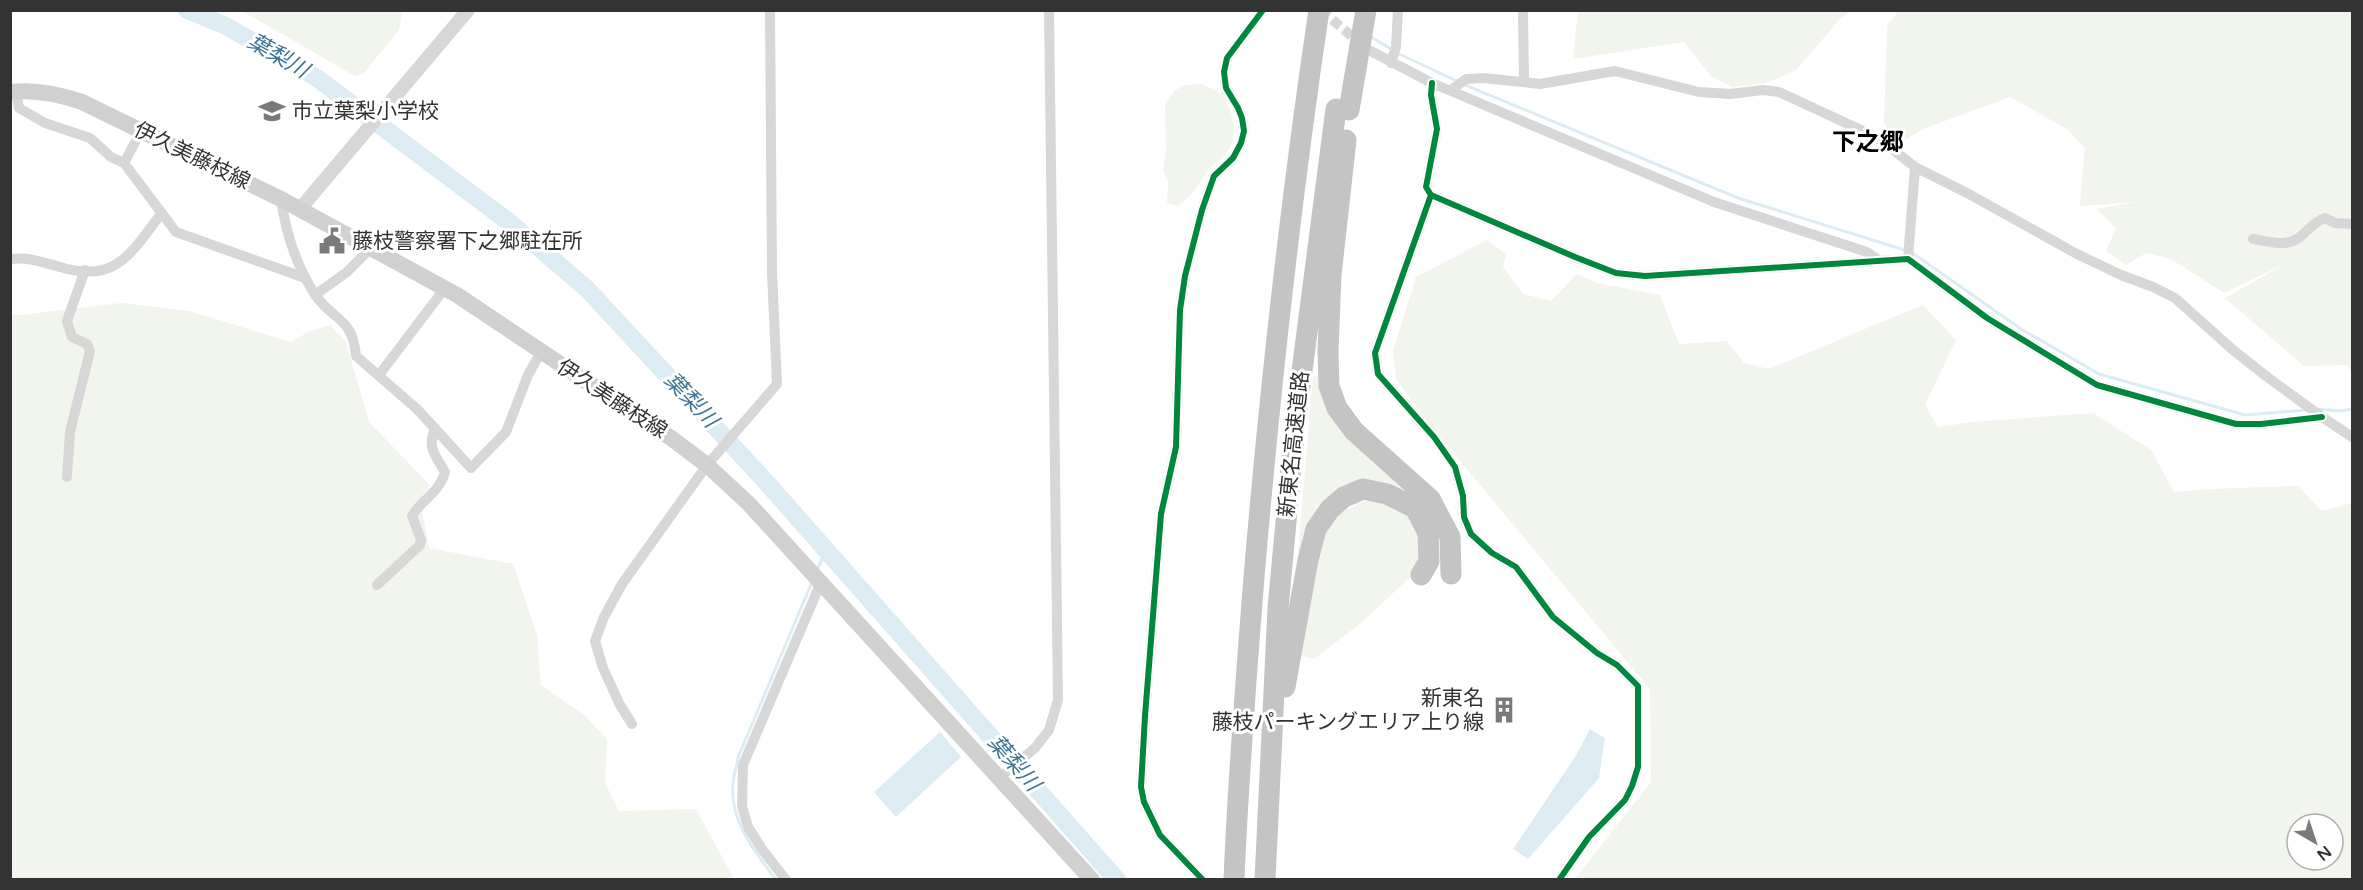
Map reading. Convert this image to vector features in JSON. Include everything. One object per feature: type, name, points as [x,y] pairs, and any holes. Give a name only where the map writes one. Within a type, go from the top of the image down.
[{"type":"highway","name":"新東名高速道路","points":[[1234,879],[1248,654],[1264,458],[1308,82],[1319,10]]},
{"type":"highway","name":"新東名高速道路","points":[[1264,879],[1278,609],[1295,425],[1342,109],[1351,10]]},
{"type":"highway","points":[[1366,10],[1342,109],[1331,275],[1329,386],[1337,408],[1354,431],[1430,500],[1450,537],[1451,574]]},
{"type":"highway","points":[[1271,765],[1308,560],[1316,530],[1330,509],[1344,497],[1363,489],[1387,494],[1415,508],[1428,533],[1429,561],[1421,575]]},
{"type":"main road","name":"伊久美藤枝線","points":[[13,92],[59,94],[82,102],[300,209],[445,288],[710,462],[1092,879]]},
{"type":"street","points":[[300,209],[359,136],[468,10]]},
{"type":"street","points":[[632,724],[620,705],[603,668],[595,641],[604,616],[622,584],[710,462],[777,384],[772,272],[770,10]]},
{"type":"street","points":[[1000,777],[1035,748],[1049,730],[1058,700],[1049,10]]},
{"type":"street","points":[[1203,879],[1160,835],[1144,802],[1142,787],[1144,716],[1161,514],[1176,447],[1180,310],[1185,276],[1202,210],[1214,176],[1221,166],[1233,158],[1244,131],[1242,118],[1224,81],[1227,58],[1263,10]]},
{"type":"street","points":[[1391,63],[1396,46],[1398,10]]},
{"type":"street","points":[[1523,10],[1524,81]]},
{"type":"street","points":[[1365,48],[1432,83],[1564,140],[1714,202],[1867,252],[1880,261]]},
{"type":"street","points":[[1451,90],[1466,79],[1484,78],[1540,84],[1615,71],[1699,92],[1730,94],[1763,90],[1779,92],[1882,141],[1916,167],[2076,254],[2175,298],[2233,350],[2352,437]]},
{"type":"street","points":[[1432,83],[1431,95],[1437,129],[1426,187],[1431,195],[1616,273],[1677,276],[1908,259],[1987,318],[2097,385],[2236,423],[2261,424],[2322,417]]},
{"type":"street","points":[[13,92],[19,108],[45,123],[90,138],[111,157],[124,163],[176,232],[305,278]]},
{"type":"street","points":[[124,163],[141,131]]},
{"type":"street","points":[[1908,259],[1916,167]]},
{"type":"street","points":[[1431,195],[1375,353],[1378,374],[1434,437],[1455,467],[1464,496],[1464,517],[1467,527],[1477,542],[1516,567],[1553,617],[1597,653],[1617,665],[1638,686],[1638,767],[1632,786],[1625,800],[1589,837],[1559,879]]},
{"type":"street","points":[[281,199],[285,227],[305,278],[315,294],[346,323],[355,342],[356,356],[417,409],[471,468],[507,432],[528,375],[541,352]]},
{"type":"street","points":[[10,259],[37,259],[71,270],[105,271],[117,266],[128,256],[161,214]]},
{"type":"street","points":[[2253,239],[2283,243],[2295,240],[2325,218],[2335,223],[2352,224]]},
{"type":"street","points":[[315,294],[347,272],[371,248]]},
{"type":"street","points":[[68,477],[70,432],[90,351],[87,344],[72,337],[67,321],[85,270]]},
{"type":"street","points":[[379,375],[445,288]]},
{"type":"street","points":[[377,585],[420,545],[421,540],[412,516],[419,504],[442,484],[445,472],[433,453],[430,441],[435,428]]},
{"type":"street","points":[[786,879],[748,827],[742,806],[743,765],[821,582]]},
{"type":"shaded area","points":[[396,10],[402,14],[399,30],[364,73],[355,76],[242,11]]},
{"type":"shaded area","points":[[1578,10],[1852,11],[1840,19],[1796,70],[1767,83],[1732,87],[1711,76],[1684,42],[1573,59]]},
{"type":"shaded area","points":[[1898,11],[2352,11],[2352,374],[2347,365],[2304,366],[2225,298],[2287,263],[2224,293],[2171,259],[2146,253],[2126,265],[2106,251],[2116,228],[2096,209],[2137,202],[2080,206],[2085,148],[2067,129],[2010,97],[1923,129],[1898,144],[1884,123],[1887,26]]},
{"type":"shaded area","points":[[1201,84],[1223,93],[1234,124],[1233,140],[1225,155],[1208,171],[1191,194],[1177,206],[1167,203],[1168,182],[1163,170],[1166,151],[1165,104],[1175,90],[1187,85]]},
{"type":"shaded area","points":[[1487,240],[1506,254],[1503,267],[1523,294],[1551,301],[1577,274],[1597,283],[1660,295],[1679,344],[1727,341],[1744,363],[1769,369],[1923,305],[1956,340],[1925,405],[1938,427],[1973,422],[2093,413],[2151,450],[2174,492],[2298,486],[2322,511],[2352,503],[2352,879],[1575,879],[1651,782],[1650,689],[1426,420],[1396,379],[1393,351],[1416,277]]},
{"type":"shaded area","points":[[121,303],[189,311],[291,342],[308,332],[330,325],[346,342],[369,422],[430,485],[420,499],[429,548],[513,564],[537,635],[541,685],[584,715],[607,739],[605,783],[619,811],[696,809],[734,879],[11,879],[10,314],[22,315]]},
{"type":"shaded area","points":[[1313,376],[1319,377],[1411,493],[1369,480],[1301,553],[1298,553]]},
{"type":"shaded area","points":[[1370,499],[1409,513],[1420,535],[1420,568],[1361,623],[1314,659],[1300,656],[1311,586],[1324,533],[1329,523],[1338,515]]},
{"type":"shaded area","points":[[1590,729],[1605,738],[1599,778],[1528,859],[1513,849],[1575,757]]},
{"type":"shaded area","points":[[940,732],[961,757],[896,817],[874,792]]},
{"type":"waterway","name":"葉梨川","points":[[187,10],[224,25],[317,78],[509,222],[587,289],[767,483],[1117,880]]},
{"type":"waterway","points":[[1371,37],[1391,49]]},
{"type":"waterway","points":[[1397,53],[1459,82]]},
{"type":"waterway","points":[[1465,85],[1738,198],[1911,252],[2021,329],[2099,374],[2245,415],[2306,410]]},
{"type":"waterway","points":[[2316,409],[2341,411],[2352,409]]},
{"type":"waterway","points":[[817,570],[826,551]]},
{"type":"waterway","points":[[776,880],[752,847],[739,823],[733,797],[733,783],[739,755],[812,582]]},
{"type":"tunnel","points":[[1321,10],[1362,45]]},
{"type":"cycle path","points":[[1203,880],[1160,835],[1144,802],[1141,787],[1145,716],[1161,514],[1176,447],[1180,310],[1185,276],[1202,210],[1214,176],[1233,158],[1244,131],[1238,108],[1226,88],[1224,72],[1227,58],[1263,10]]},
{"type":"cycle path","points":[[1432,83],[1431,95],[1437,129],[1426,187],[1431,195],[1616,273],[1645,276],[1908,259],[1987,318],[2097,385],[2236,424],[2261,424],[2322,417]]},
{"type":"cycle path","points":[[1431,195],[1375,353],[1378,374],[1434,437],[1455,467],[1463,496],[1464,517],[1471,534],[1492,553],[1516,567],[1553,617],[1597,653],[1617,665],[1638,686],[1638,767],[1632,786],[1625,800],[1589,837],[1559,880]]},
{"type":"place","name":"市立葉梨小学校","points":[[272,111]]},
{"type":"place","name":"藤枝警察署下之郷駐在所","points":[[332,241]]},
{"type":"place","name":"新東名 藤枝パーキングエリア上り線","points":[[1504,710]]},
{"type":"district","name":"下之郷","points":[[1868,142]]}]
